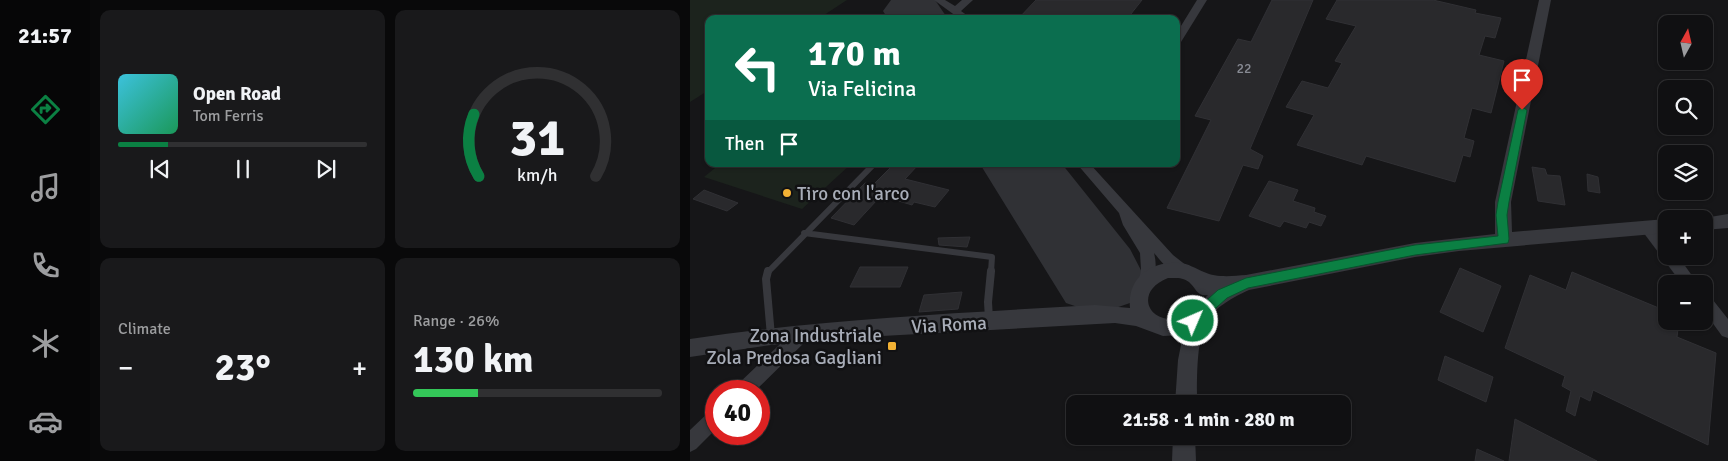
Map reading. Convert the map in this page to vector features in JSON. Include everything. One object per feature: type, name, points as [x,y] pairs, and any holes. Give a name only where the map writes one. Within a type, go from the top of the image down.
[{"type":"street","points":[[939,0],[962,15]]},
{"type":"street","points":[[956,10],[968,0]]},
{"type":"street","points":[[1180,36],[1202,0]]},
{"type":"street","points":[[1509,239],[1502,215],[1503,202],[1545,0]]},
{"type":"street","points":[[1086,167],[1122,210],[1140,226],[1168,259],[1190,274],[1206,292],[1206,301],[1191,337],[1187,360],[1186,395]]},
{"type":"street","points":[[1093,176],[1098,167]]},
{"type":"street","points":[[1122,210],[1130,230],[1150,258],[1149,270],[1142,289],[1142,313],[1181,346],[1187,360]]},
{"type":"street","points":[[1713,222],[1728,221]]},
{"type":"street","name":"Via Roma","points":[[1095,314],[1122,308],[1164,270],[1190,274],[1223,284],[1246,283],[1415,250],[1509,239],[1658,227]]},
{"type":"street","points":[[1648,228],[1658,241]]},
{"type":"street","name":"Via Roma","points":[[690,348],[803,333],[1095,314],[1115,314],[1174,328],[1184,326],[1200,315],[1222,294],[1246,283]]},
{"type":"street","points":[[1713,312],[1728,331]]},
{"type":"street","points":[[754,380],[803,333]]},
{"type":"street","points":[[690,443],[705,428]]},
{"type":"street","points":[[1184,445],[1184,461]]},
{"type":"lane","points":[[771,336],[766,279],[769,269],[871,167]]},
{"type":"lane","points":[[804,233],[992,257],[988,302],[989,322]]},
{"type":"shaded area","points":[[690,0],[847,0],[824,15],[705,15],[705,93],[690,102]]},
{"type":"shaded area","name":"Tiro con l'arco","points":[[716,167],[848,167],[802,209],[704,177]]},
{"type":"building","points":[[1036,0],[1142,0],[1130,15],[1022,15]]},
{"type":"building","points":[[1272,0],[1313,0],[1250,149],[1263,156],[1258,169],[1243,165],[1219,221],[1167,208],[1211,120],[1195,116],[1238,39],[1251,42]]},
{"type":"building","points":[[1337,0],[1433,0],[1476,10],[1475,13],[1501,18],[1495,38],[1485,36],[1479,55],[1504,61],[1491,113],[1472,108],[1464,138],[1474,141],[1470,157],[1463,155],[1455,182],[1366,156],[1362,165],[1297,145],[1314,115],[1286,107],[1302,81],[1328,88],[1342,63],[1335,61],[1356,26],[1326,19]]},
{"type":"building","points":[[891,167],[916,167],[905,179],[949,190],[935,207],[914,202],[912,205],[889,198],[886,202],[877,200],[854,225],[831,218],[865,183],[873,185]]},
{"type":"building","points":[[1532,167],[1545,169],[1547,175],[1560,176],[1565,205],[1538,201]]},
{"type":"building","points":[[1587,174],[1598,177],[1600,193],[1588,191]]},
{"type":"building","points":[[1269,181],[1298,190],[1293,201],[1315,208],[1314,212],[1326,216],[1321,226],[1309,222],[1306,228],[1284,221],[1280,227],[1249,216]]},
{"type":"building","points":[[704,190],[738,203],[727,211],[693,199]]},
{"type":"building","points":[[970,237],[967,247],[939,245],[938,238]]},
{"type":"building","points":[[860,267],[908,267],[900,287],[850,287]]},
{"type":"building","points":[[1460,268],[1501,286],[1483,332],[1440,312]]},
{"type":"building","points":[[1572,272],[1658,308],[1658,330],[1678,330],[1677,337],[1716,353],[1708,445],[1593,390],[1590,401],[1580,396],[1575,416],[1566,411],[1571,391],[1562,386],[1565,376],[1505,348],[1530,275],[1566,290]]},
{"type":"building","points":[[962,292],[958,309],[919,312],[924,295]]},
{"type":"building","points":[[1445,356],[1493,377],[1486,402],[1438,380]]},
{"type":"building","points":[[1515,419],[1597,461],[1509,461]]},
{"type":"building","points":[[1477,449],[1504,461],[1475,461]]},
{"type":"runway","points":[[913,11],[916,15]]},
{"type":"runway","points":[[1021,167],[1098,276]]},
{"type":"place","name":"Tiro con l'arco","points":[[787,193]]},
{"type":"place","name":"Zona Industriale Zola Predosa Gagliani","points":[[892,346]]},
{"type":"route","points":[[1193,321],[1222,294],[1246,283],[1415,250],[1504,239],[1503,202],[1522,110]]}]
